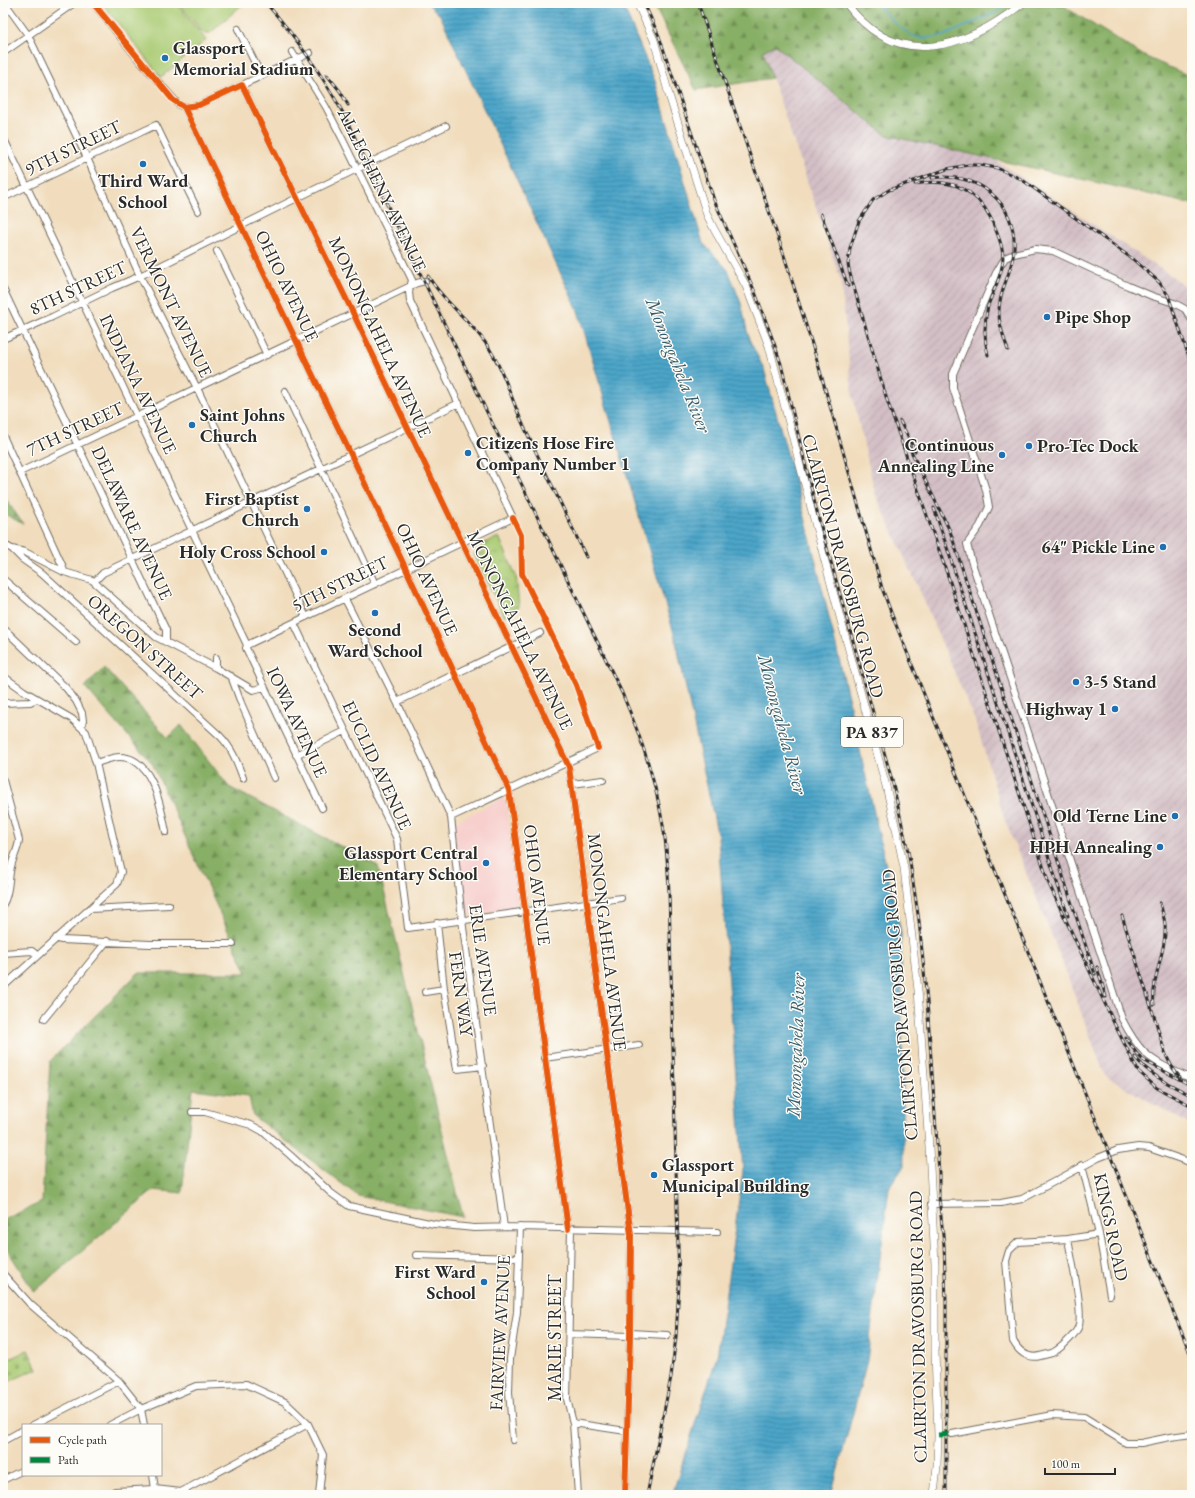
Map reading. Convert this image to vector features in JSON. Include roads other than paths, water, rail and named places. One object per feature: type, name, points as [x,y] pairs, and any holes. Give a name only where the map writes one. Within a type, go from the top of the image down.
[{"type":"main road","name":"OHIO AVENUE","points":[[93,3],[169,95],[184,108]]},
{"type":"main road","name":"CLAIRTON DRAVOSBURG ROAD","points":[[637,3],[656,45],[707,214],[746,286],[769,346],[891,808],[904,868],[913,938],[922,1042],[934,1264],[938,1435],[934,1495]]},
{"type":"main road","points":[[846,3],[864,24],[877,34],[892,41],[918,47],[941,45],[977,33],[994,24],[1023,3]]},
{"type":"main road","points":[[184,108],[199,105],[242,85]]},
{"type":"main road","name":"MONONGAHELA AVENUE","points":[[242,85],[567,762],[572,784],[632,1247],[625,1495]]},
{"type":"street","name":"VERMONT AVENUE","points":[[5,3],[28,35],[87,158],[140,276],[197,388],[306,617]]},
{"type":"street","points":[[3,53],[74,3]]},
{"type":"street","points":[[238,29],[262,75]]},
{"type":"street","name":"ALLEGHENY AVENUE","points":[[292,52],[326,107],[412,280],[409,292],[410,301],[513,518]]},
{"type":"street","points":[[242,85],[310,53]]},
{"type":"street","name":"OHIO AVENUE","points":[[184,108],[406,569],[509,790],[544,1058],[570,1229]]},
{"type":"street","name":"9TH STREET","points":[[3,198],[156,125],[198,211]]},
{"type":"street","name":"8TH STREET","points":[[3,339],[140,276],[446,126]]},
{"type":"street","name":"INDIANA AVENUE","points":[[3,137],[247,646]]},
{"type":"street","points":[[1192,320],[1185,309],[1174,303],[1128,286],[1053,251],[1035,249],[1020,252],[1005,258],[996,273],[953,374],[953,388],[986,490],[989,507],[980,526],[967,544],[971,560],[1117,1007],[1134,1040],[1144,1053],[1155,1061],[1192,1079]]},
{"type":"street","points":[[217,251],[267,355]]},
{"type":"street","name":"7TH STREET","points":[[20,472],[296,340],[411,286],[425,281]]},
{"type":"street","name":"DELAWARE AVENUE","points":[[3,289],[166,630],[166,642]]},
{"type":"street","points":[[284,392],[375,584]]},
{"type":"street","points":[[94,582],[103,573],[459,403]]},
{"type":"street","points":[[3,436],[64,572]]},
{"type":"street","name":"5TH STREET","points":[[247,646],[513,518]]},
{"type":"street","points":[[3,544],[12,549],[26,552],[64,572],[89,579],[156,637],[231,676],[253,690],[258,690],[264,687]]},
{"type":"street","name":"OREGON STREET","points":[[12,549],[220,736],[228,744],[234,754],[243,778]]},
{"type":"street","points":[[3,579],[76,642]]},
{"type":"street","name":"ERIE AVENUE","points":[[345,599],[397,702],[451,817],[462,920],[504,1228]]},
{"type":"street","name":"EUCLID AVENUE","points":[[294,623],[397,839],[408,928],[437,923]]},
{"type":"street","points":[[3,628],[66,688],[76,701],[82,713],[83,721],[81,727]]},
{"type":"street","points":[[397,702],[540,633]]},
{"type":"street","name":"IOWA AVENUE","points":[[247,646],[264,687],[322,808]]},
{"type":"street","points":[[216,658],[216,668]]},
{"type":"street","points":[[3,676],[37,699],[72,719],[81,727],[88,738],[96,763],[121,872],[117,884],[3,987]]},
{"type":"street","points":[[231,676],[238,698],[274,778]]},
{"type":"street","points":[[3,703],[30,702],[37,699]]},
{"type":"street","points":[[296,755],[345,731]]},
{"type":"street","points":[[451,817],[598,748]]},
{"type":"street","points":[[96,763],[120,757],[131,760],[144,769],[156,789],[166,832]]},
{"type":"street","points":[[3,780],[19,840],[11,865],[6,898],[3,904]]},
{"type":"street","points":[[572,784],[603,780]]},
{"type":"street","points":[[437,923],[621,898]]},
{"type":"street","points":[[90,909],[170,905]]},
{"type":"street","name":"FERN WAY","points":[[437,923],[444,989],[457,1069],[483,1066]]},
{"type":"street","points":[[56,938],[61,940],[150,944],[233,944]]},
{"type":"street","points":[[44,1019],[107,941]]},
{"type":"street","points":[[3,953],[32,951],[38,955]]},
{"type":"street","points":[[425,992],[444,989]]},
{"type":"street","points":[[544,1058],[640,1045]]},
{"type":"street","points":[[192,1112],[205,1112],[251,1126],[262,1131],[331,1193],[349,1206],[434,1224],[474,1228],[520,1227],[717,1232]]},
{"type":"street","points":[[931,1204],[1001,1203],[1022,1199],[1082,1166],[1118,1150],[1138,1147],[1149,1148],[1192,1163]]},
{"type":"street","name":"KINGS ROAD","points":[[1082,1166],[1099,1234],[1110,1295]]},
{"type":"street","name":"FAIRVIEW AVENUE","points":[[513,1440],[509,1392],[510,1359],[517,1312],[520,1227]]},
{"type":"street","name":"MARIE STREET","points":[[570,1229],[567,1399],[574,1423],[578,1495]]},
{"type":"street","points":[[1068,1239],[1080,1311],[1079,1325],[1065,1344],[1052,1353],[1034,1358],[1017,1349],[1013,1342],[1006,1261],[1010,1250],[1018,1242],[1068,1239],[1099,1234]]},
{"type":"street","points":[[416,1255],[519,1258]]},
{"type":"street","points":[[3,1274],[30,1304],[119,1382],[141,1409],[144,1424]]},
{"type":"street","points":[[569,1334],[667,1335]]},
{"type":"street","points":[[36,1424],[119,1382]]},
{"type":"street","points":[[112,1424],[141,1409],[196,1386],[246,1384],[285,1402],[308,1424],[323,1456],[319,1495]]},
{"type":"street","points":[[952,1434],[1052,1416],[1084,1417],[1126,1443],[1141,1443],[1192,1434]]},
{"type":"street","points":[[574,1423],[626,1431]]},
{"type":"street","points":[[108,1495],[116,1491],[181,1492],[308,1424]]},
{"type":"street","points":[[3,1441],[22,1431]]},
{"type":"street","points":[[3,1480],[22,1470]]},
{"type":"street","points":[[152,1476],[154,1492]]},
{"type":"water","name":"Monongahela River","points":[[427,3],[622,3],[655,81],[703,243],[728,270],[741,303],[749,339],[764,369],[806,521],[843,675],[901,932],[904,1166],[889,1188],[867,1361],[831,1495],[672,1495],[717,1356],[743,1171],[718,837],[675,637],[578,311],[440,15]]},
{"type":"waterway","points":[[876,3],[895,23],[912,36],[925,38],[943,36],[995,13],[1009,3]]},
{"type":"railway","points":[[266,3],[308,56],[343,113],[622,693],[635,724],[651,771],[664,829],[668,874],[679,1285],[676,1337],[671,1377],[647,1495]]},
{"type":"railway","points":[[644,3],[659,36],[714,200],[755,292],[781,364],[817,512],[893,784],[909,856],[919,921],[927,1001],[939,1172],[939,1197],[944,1245],[946,1300],[946,1495]]},
{"type":"railway","points":[[698,3],[782,249],[816,357],[882,588],[1192,1358]]},
{"type":"railway","points":[[327,75],[340,91],[348,105]]},
{"type":"railway","points":[[1192,366],[1168,295],[1159,282],[1134,260],[1021,179],[997,168],[980,165],[968,165],[947,169],[889,190],[873,200],[859,221],[850,248],[848,264],[850,274],[887,400],[950,582],[1049,884],[1138,1071],[1157,1088],[1192,1106]]},
{"type":"railway","points":[[932,178],[949,177],[979,185],[991,193],[1001,204],[1009,217],[1013,232],[1014,249],[1011,266],[999,306],[1001,328],[1008,350]]},
{"type":"railway","points":[[915,184],[929,182],[954,185],[974,196],[989,215],[999,237],[1002,247],[1003,261],[1000,276],[988,306],[985,324],[985,337],[988,355]]},
{"type":"railway","points":[[821,214],[848,286]]},
{"type":"railway","points":[[428,276],[442,295],[475,329],[489,348],[503,374],[521,420],[586,557]]},
{"type":"railway","points":[[900,421],[915,451]]},
{"type":"railway","points":[[909,447],[950,531],[1095,974]]},
{"type":"railway","points":[[934,508],[1068,916]]},
{"type":"railway","points":[[1154,1005],[1155,984],[1165,934],[1165,921],[1160,903]]},
{"type":"railway","points":[[1122,916],[1163,1047],[1170,1063],[1180,1077]]},
{"type":"railway","points":[[1097,967],[1106,997]]},
{"type":"railway","points":[[1126,1038],[1143,1060],[1192,1086]]},
{"type":"railway","points":[[1135,1057],[1154,1075],[1192,1096]]},
{"type":"place","name":"Glassport Memorial Stadium","points":[[165,58]]},
{"type":"place","name":"Third Ward School","points":[[143,164]]},
{"type":"place","name":"Pipe Shop","points":[[1047,317]]},
{"type":"place","name":"Saint Johns Church","points":[[192,425]]},
{"type":"place","name":"Pro-Tec Dock","points":[[1029,446]]},
{"type":"place","name":"Citizens Hose Fire Company Number 1","points":[[468,453]]},
{"type":"place","name":"Continuous Annealing Line","points":[[1002,455]]},
{"type":"place","name":"First Baptist Church","points":[[307,509]]},
{"type":"place","name":"64\" Pickle Line","points":[[1163,547]]},
{"type":"place","name":"Holy Cross School","points":[[324,552]]},
{"type":"place","name":"Second Ward School","points":[[375,613]]},
{"type":"place","name":"3-5 Stand","points":[[1076,682]]},
{"type":"place","name":"Highway 1","points":[[1115,709]]},
{"type":"place","name":"Old Terne Line","points":[[1175,816]]},
{"type":"place","name":"HPH Annealing","points":[[1160,847]]},
{"type":"place","name":"Glassport Central Elementary School","points":[[486,863]]},
{"type":"place","name":"Glassport Municipal Building","points":[[654,1175]]},
{"type":"place","name":"First Ward School","points":[[484,1282]]}]
